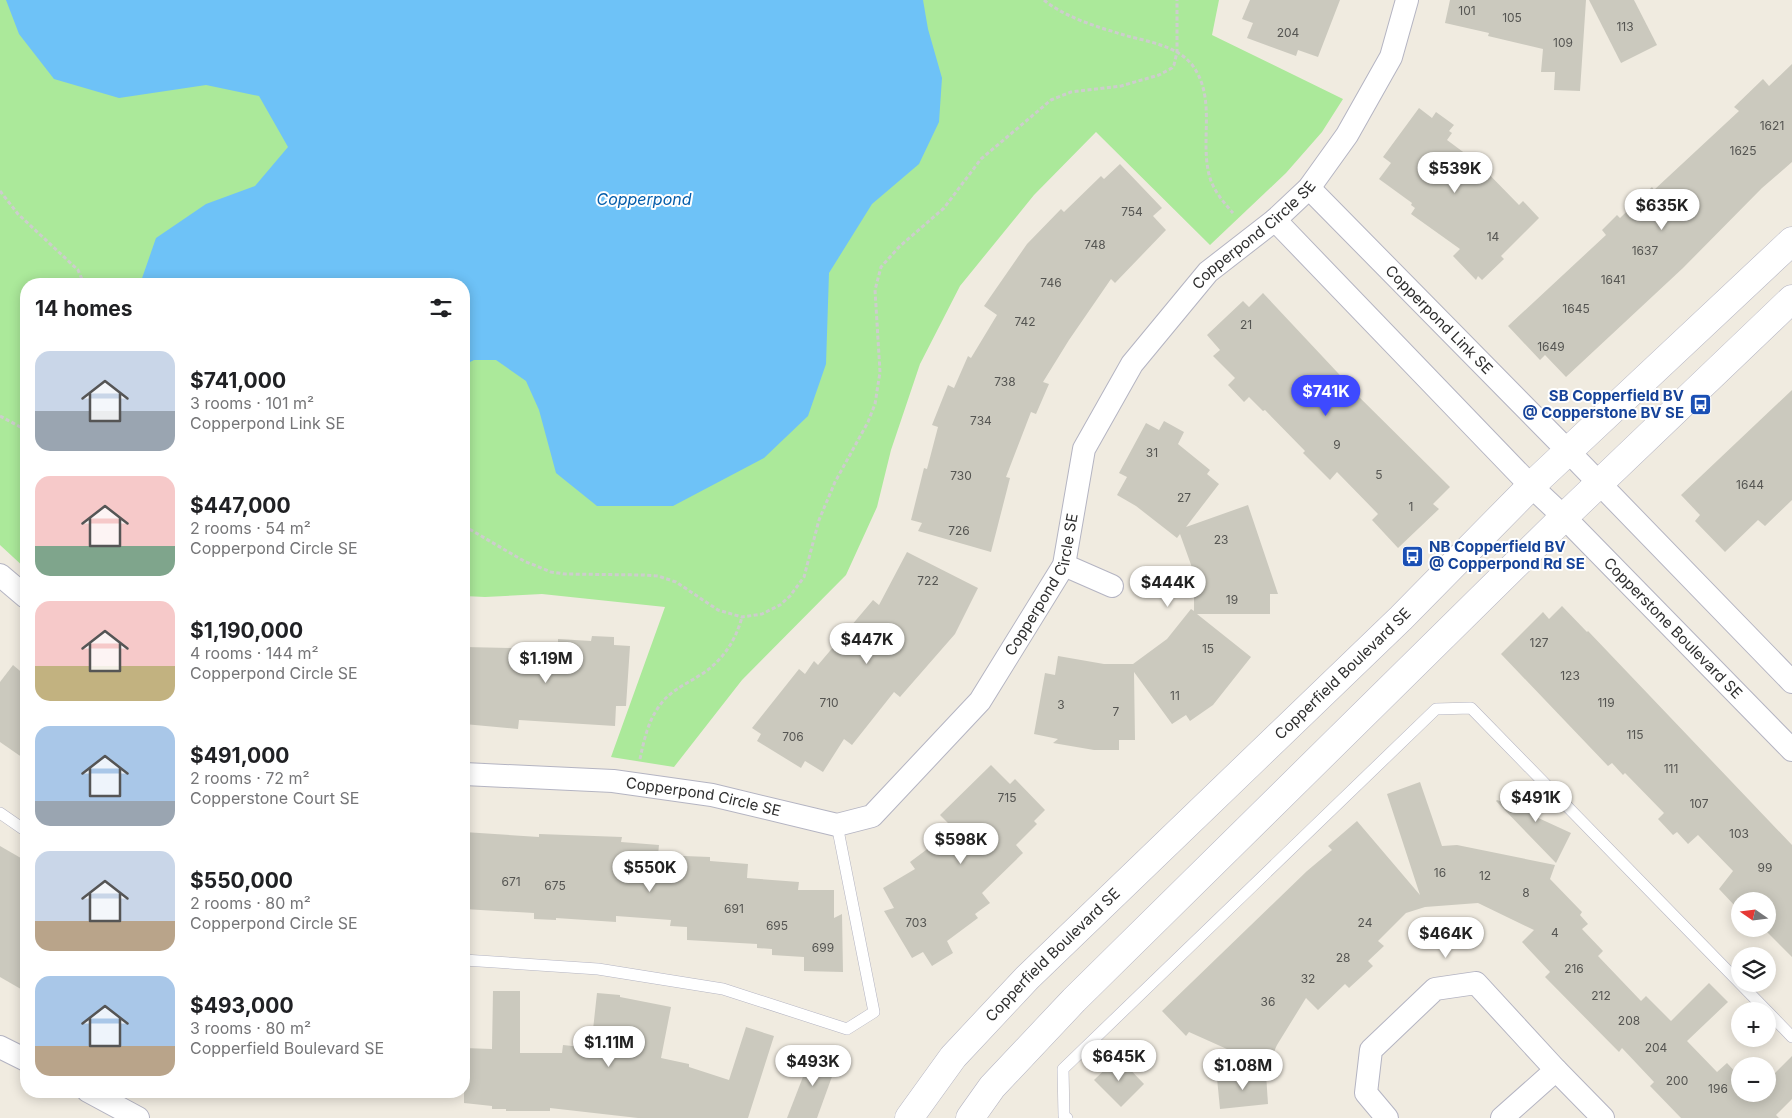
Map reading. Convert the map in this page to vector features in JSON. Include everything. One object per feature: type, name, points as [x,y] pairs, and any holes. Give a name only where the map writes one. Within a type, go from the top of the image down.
[{"type":"street","name":"Copperpond Circle SE","points":[[470,774],[636,784],[712,795],[837,825],[872,816],[980,701],[1064,565],[1084,449],[1132,364],[1208,272],[1275,220],[1308,188],[1347,135],[1391,57],[1407,0]]},
{"type":"street","name":"Copperpond Link SE","points":[[1308,188],[1568,451]]},
{"type":"street","points":[[1275,220],[1530,486]]},
{"type":"street","name":"Copperfield Boulevard SE","points":[[910,1118],[953,1057],[1028,978],[1401,618],[1530,486],[1792,241]]},
{"type":"street","points":[[970,1118],[992,1087],[1074,1000],[1564,517],[1792,299]]},
{"type":"street","points":[[1568,451],[1792,682]]},
{"type":"street","name":"Copperstone Boulevard SE","points":[[1530,486],[1564,517],[1792,750]]},
{"type":"street","points":[[1064,565],[1112,586]]},
{"type":"street","points":[[0,574],[20,592]]},
{"type":"street","points":[[1387,1118],[1366,1092],[1371,1050],[1435,989],[1476,983],[1603,1118]]},
{"type":"street","points":[[0,1049],[20,1057]]},
{"type":"street","points":[[1502,1118],[1556,1070]]},
{"type":"street","points":[[101,1098],[138,1118]]},
{"type":"lane","points":[[1067,1118],[1064,1116],[1063,1069],[1436,709],[1471,708],[1757,1002]]},
{"type":"lane","points":[[0,813],[20,827]]},
{"type":"lane","points":[[470,960],[598,969],[723,989],[847,1029],[874,1012],[837,825]]},
{"type":"lane","points":[[1776,1021],[1792,1037]]},
{"type":"path","points":[[1044,0],[1055,8],[1088,23],[1177,52],[1192,66],[1202,84],[1207,103],[1207,154],[1210,178],[1218,195],[1233,213]]},
{"type":"path","points":[[470,530],[537,567],[565,574],[644,574],[658,576],[676,582],[718,610],[742,617],[762,614],[774,609],[790,596],[804,577],[815,531],[826,502],[872,412],[877,396],[880,372],[875,290],[879,272],[889,256],[944,208],[981,159],[1052,100],[1071,92],[1113,88],[1139,81],[1167,71],[1174,65],[1177,52],[1177,0]]},
{"type":"path","points":[[0,191],[18,214],[76,267],[81,278]]},
{"type":"path","points":[[0,416],[20,427]]},
{"type":"path","points":[[636,784],[646,732],[657,709],[674,691],[706,672],[720,660],[737,634],[742,617]]},
{"type":"green space","points":[[0,0],[1219,0],[1212,35],[1343,99],[1322,132],[1286,173],[1210,245],[1096,132],[1034,195],[960,286],[920,364],[891,450],[877,507],[846,575],[742,680],[674,767],[611,757],[665,607],[542,594],[470,596],[470,278],[20,278],[20,563],[0,545]]},
{"type":"water","name":"Copperpond","points":[[6,0],[923,0],[928,29],[942,78],[939,122],[919,164],[872,204],[829,273],[826,364],[808,416],[764,458],[673,506],[597,506],[556,473],[539,410],[526,381],[496,360],[474,360],[470,362],[470,278],[142,278],[156,238],[206,204],[255,186],[288,147],[259,96],[206,85],[119,98],[54,79],[19,34]]},
{"type":"building","points":[[1250,0],[1340,0],[1318,57],[1298,50],[1296,56],[1247,38],[1253,23],[1242,19]]},
{"type":"building","points":[[1450,0],[1586,0],[1580,91],[1554,90],[1555,72],[1541,72],[1543,49],[1488,36],[1489,33],[1445,23]]},
{"type":"building","points":[[1589,0],[1634,0],[1657,45],[1621,63]]},
{"type":"building","points":[[1792,64],[1792,162],[1762,188],[1683,268],[1566,377],[1545,355],[1540,360],[1508,326],[1606,235],[1602,230],[1617,215],[1620,218],[1652,187],[1654,190],[1739,111],[1734,107],[1763,79],[1769,86]]},
{"type":"building","points":[[1419,108],[1432,118],[1436,112],[1454,125],[1449,131],[1452,133],[1447,140],[1478,163],[1519,205],[1523,201],[1539,218],[1501,256],[1504,259],[1482,280],[1478,276],[1476,280],[1453,256],[1460,249],[1411,214],[1415,208],[1411,205],[1412,203],[1379,179],[1391,163],[1383,157]]},
{"type":"building","points":[[1120,164],[1162,208],[1153,216],[1166,230],[1115,283],[1111,279],[1043,382],[1049,384],[1036,414],[1031,412],[1006,477],[1010,478],[991,552],[918,531],[922,523],[911,520],[924,468],[927,469],[938,427],[932,425],[948,385],[954,388],[968,356],[971,358],[997,315],[984,306],[1027,244],[1061,209],[1064,212],[1101,176],[1104,179]]},
{"type":"building","points":[[1263,293],[1351,389],[1450,487],[1433,504],[1439,509],[1398,548],[1372,520],[1378,514],[1337,472],[1330,480],[1265,410],[1263,411],[1249,397],[1244,402],[1228,385],[1235,378],[1213,356],[1220,350],[1207,335],[1243,301],[1249,307]]},
{"type":"building","points":[[1792,390],[1792,500],[1765,526],[1758,520],[1725,552],[1695,521],[1700,515],[1681,495]]},
{"type":"building","points":[[1164,421],[1184,432],[1178,444],[1210,470],[1207,474],[1219,484],[1186,527],[1248,505],[1278,594],[1270,594],[1270,614],[1197,614],[1251,657],[1213,705],[1190,721],[1186,715],[1172,724],[1134,672],[1135,740],[1119,740],[1119,750],[1094,750],[1053,743],[1058,739],[1034,734],[1045,673],[1055,675],[1058,656],[1104,664],[1133,664],[1167,639],[1191,609],[1194,611],[1194,573],[1180,534],[1177,538],[1136,506],[1117,495],[1127,477],[1119,473],[1146,423],[1159,430]]},
{"type":"building","points":[[907,552],[978,588],[955,634],[900,697],[894,692],[852,745],[844,739],[823,772],[805,761],[801,768],[757,741],[761,734],[752,728],[799,669],[805,674],[814,661],[818,665],[873,600],[879,605]]},
{"type":"building","points":[[1562,606],[1792,845],[1792,957],[1773,938],[1776,938],[1776,892],[1731,892],[1731,902],[1719,889],[1733,871],[1698,835],[1688,844],[1677,832],[1673,835],[1658,819],[1664,813],[1625,773],[1623,775],[1612,763],[1608,766],[1501,654],[1543,612],[1549,619]]},
{"type":"building","points":[[592,636],[614,637],[614,645],[630,646],[626,706],[616,706],[615,726],[519,720],[518,729],[470,725],[470,647],[558,649],[558,639],[591,641]]},
{"type":"building","points":[[13,665],[20,671],[20,756],[0,742],[0,682]]},
{"type":"building","points":[[991,765],[1010,784],[1015,779],[1045,810],[1034,821],[1037,824],[1016,845],[1023,853],[982,893],[990,903],[975,914],[978,918],[947,941],[953,953],[932,966],[923,952],[912,958],[884,911],[894,908],[883,888],[915,869],[910,862],[954,829],[940,815]]},
{"type":"building","points":[[1420,782],[1442,846],[1457,845],[1555,865],[1550,879],[1582,912],[1580,915],[1588,924],[1582,929],[1603,951],[1598,956],[1641,1001],[1646,996],[1671,1021],[1709,983],[1728,1002],[1687,1041],[1717,1072],[1727,1063],[1731,1067],[1731,1102],[1776,1102],[1776,1072],[1792,1056],[1792,1099],[1776,1115],[1779,1118],[1681,1118],[1650,1086],[1654,1082],[1622,1048],[1619,1052],[1545,977],[1550,972],[1522,942],[1534,930],[1478,903],[1425,907],[1406,913],[1378,941],[1384,946],[1368,961],[1373,966],[1349,988],[1345,984],[1318,1010],[1306,998],[1277,1045],[1267,1067],[1189,1032],[1186,1036],[1162,1011],[1307,871],[1332,850],[1328,846],[1357,821],[1420,895],[1387,794]]},
{"type":"building","points":[[1522,786],[1544,807],[1534,816],[1571,833],[1556,863],[1496,801],[1505,803]]},
{"type":"building","points":[[470,832],[539,837],[539,834],[622,837],[621,842],[659,845],[658,855],[710,857],[710,861],[748,864],[747,878],[799,882],[798,890],[834,890],[834,918],[842,914],[843,972],[804,971],[804,957],[772,955],[772,949],[757,948],[757,944],[687,940],[687,927],[670,926],[671,920],[616,916],[616,922],[556,918],[556,920],[534,919],[534,913],[470,909]]},
{"type":"building","points":[[0,846],[20,858],[20,989],[0,977]]},
{"type":"building","points":[[493,991],[520,991],[520,1053],[562,1053],[563,1045],[591,1048],[597,993],[620,995],[620,997],[671,1007],[661,1058],[689,1064],[689,1067],[729,1080],[746,1027],[774,1036],[748,1118],[638,1118],[550,1108],[550,1111],[506,1111],[506,1109],[492,1109],[492,1106],[464,1103],[464,1098],[470,1098],[470,1048],[492,1049]]},
{"type":"building","points":[[813,1051],[838,1060],[817,1118],[787,1118]]},
{"type":"building","points":[[1118,1057],[1144,1084],[1121,1107],[1094,1080]]},
{"type":"building","points":[[1266,1074],[1268,1104],[1220,1109],[1217,1078]]},
{"type":"place","name":"SB Copperfield BV @ Copperstone BV SE","points":[[1700,405]]},
{"type":"place","name":"NB Copperfield BV @ Copperpond Rd SE","points":[[1413,556]]}]
